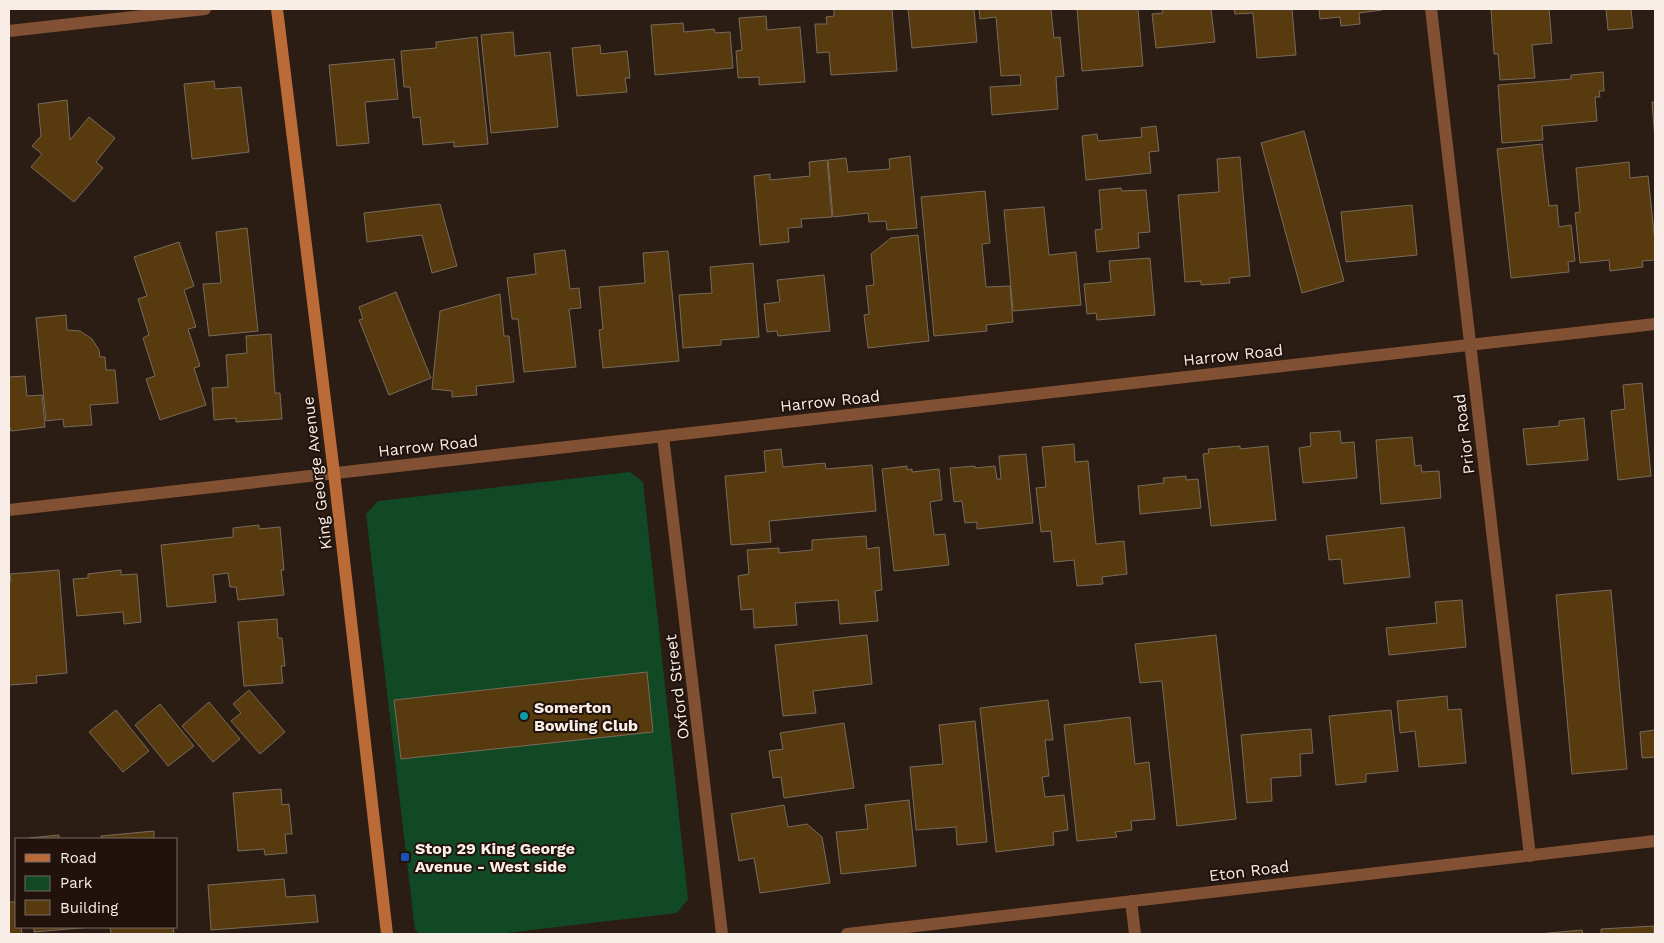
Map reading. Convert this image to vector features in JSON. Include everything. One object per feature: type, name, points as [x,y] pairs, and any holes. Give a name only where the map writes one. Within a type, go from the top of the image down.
[{"type":"street","points":[[9,31],[205,9]]},
{"type":"street","name":"King George Avenue","points":[[278,9],[387,934]]},
{"type":"street","name":"Prior Road","points":[[1431,9],[1530,856]]},
{"type":"street","name":"Harrow Road","points":[[9,510],[1655,324]]},
{"type":"street","name":"Oxford Street","points":[[663,436],[722,934]]},
{"type":"street","name":"Eton Road","points":[[846,934],[1655,841]]},
{"type":"street","points":[[1130,901],[1135,934]]},
{"type":"green space","points":[[630,472],[643,482],[688,899],[677,913],[498,934],[420,934],[415,930],[366,514],[378,501]]},
{"type":"building","points":[[834,9],[892,9],[897,71],[831,75],[829,52],[817,53],[815,24],[827,24],[826,17],[834,16]]},
{"type":"building","points":[[908,9],[974,9],[977,42],[912,48]]},
{"type":"building","points":[[979,9],[1051,9],[1054,38],[1060,37],[1064,76],[1056,77],[1058,109],[992,115],[990,87],[1021,85],[1020,75],[1001,76],[996,17],[980,19]]},
{"type":"building","points":[[1077,9],[1138,9],[1143,66],[1082,71]]},
{"type":"building","points":[[1162,9],[1211,9],[1215,42],[1156,48],[1152,14],[1163,13]]},
{"type":"building","points":[[1234,9],[1292,9],[1296,55],[1257,58],[1253,13],[1235,14]]},
{"type":"building","points":[[1319,9],[1382,10],[1359,13],[1360,24],[1341,26],[1340,17],[1320,19]]},
{"type":"building","points":[[1491,9],[1549,9],[1552,43],[1532,45],[1535,78],[1500,80],[1498,54],[1494,54]]},
{"type":"building","points":[[1606,9],[1631,9],[1633,28],[1608,30]]},
{"type":"building","points":[[766,16],[767,30],[800,27],[805,82],[759,85],[759,77],[738,78],[736,51],[742,50],[739,18]]},
{"type":"building","points":[[683,23],[684,32],[714,29],[715,33],[730,32],[733,68],[655,75],[651,25]]},
{"type":"building","points":[[513,32],[515,56],[550,52],[558,127],[491,133],[481,35]]},
{"type":"building","points":[[477,37],[488,144],[454,147],[454,142],[423,145],[420,117],[413,118],[410,87],[404,87],[401,51],[436,48],[436,42]]},
{"type":"building","points":[[600,45],[601,54],[627,51],[630,78],[625,78],[627,92],[577,96],[572,48]]},
{"type":"building","points":[[394,59],[398,99],[365,102],[369,143],[337,146],[329,65]]},
{"type":"building","points":[[1603,72],[1604,91],[1599,91],[1600,97],[1595,97],[1597,121],[1542,126],[1543,140],[1502,143],[1498,85],[1571,79],[1571,75]]},
{"type":"building","points":[[214,81],[215,89],[241,87],[249,152],[192,159],[184,84]]},
{"type":"building","points":[[67,100],[70,140],[89,117],[115,138],[96,162],[103,168],[74,202],[31,167],[42,154],[32,146],[41,136],[38,104]]},
{"type":"building","points":[[1652,102],[1655,102],[1655,140]]},
{"type":"building","points":[[1156,126],[1159,151],[1149,152],[1151,173],[1086,180],[1082,136],[1097,134],[1098,141],[1142,137],[1141,128]]},
{"type":"building","points":[[1304,131],[1344,281],[1302,293],[1261,143]]},
{"type":"building","points":[[1542,144],[1549,206],[1557,205],[1559,227],[1571,225],[1575,261],[1568,262],[1569,272],[1511,278],[1497,149]]},
{"type":"building","points":[[910,156],[917,228],[887,230],[886,221],[869,222],[868,213],[833,217],[828,160],[846,158],[848,172],[890,169],[889,159]]},
{"type":"building","points":[[1240,157],[1250,276],[1229,278],[1230,283],[1201,285],[1201,281],[1185,282],[1178,195],[1219,192],[1217,159]]},
{"type":"building","points":[[827,160],[832,217],[801,219],[802,227],[788,228],[789,242],[760,245],[754,176],[770,174],[770,180],[810,176],[809,162]]},
{"type":"building","points":[[1629,162],[1630,178],[1648,176],[1655,260],[1642,261],[1643,267],[1610,271],[1609,260],[1580,263],[1575,213],[1580,212],[1576,168]]},
{"type":"building","points":[[1121,188],[1122,191],[1146,190],[1150,232],[1138,233],[1139,248],[1097,252],[1095,230],[1102,229],[1099,190]]},
{"type":"building","points":[[985,191],[990,243],[982,244],[986,287],[1010,286],[1013,322],[986,325],[987,331],[934,336],[921,197]]},
{"type":"building","points":[[440,204],[457,266],[432,273],[422,235],[367,242],[364,213]]},
{"type":"building","points":[[1412,205],[1417,255],[1346,262],[1341,212]]},
{"type":"building","points":[[1044,207],[1049,255],[1076,252],[1081,305],[1013,311],[1004,210]]},
{"type":"building","points":[[247,228],[258,331],[209,336],[203,284],[221,283],[216,232]]},
{"type":"building","points":[[918,235],[929,341],[868,348],[864,315],[869,314],[866,286],[874,285],[871,254],[891,238]]},
{"type":"building","points":[[179,242],[194,286],[184,290],[196,327],[188,329],[200,366],[194,368],[206,405],[160,420],[146,379],[155,376],[143,338],[149,335],[138,299],[147,296],[134,257]]},
{"type":"building","points":[[565,250],[570,289],[579,288],[581,308],[569,309],[576,367],[524,372],[518,319],[512,319],[507,278],[536,274],[534,254]]},
{"type":"building","points":[[668,251],[679,361],[603,368],[599,330],[603,329],[599,287],[645,283],[643,253]]},
{"type":"building","points":[[1150,258],[1155,315],[1097,320],[1096,313],[1087,314],[1084,284],[1111,282],[1109,261]]},
{"type":"building","points":[[753,263],[759,337],[721,340],[721,345],[683,348],[679,295],[712,293],[710,267]]},
{"type":"building","points":[[824,275],[830,331],[778,336],[777,331],[767,332],[764,304],[780,302],[777,280]]},
{"type":"building","points":[[396,292],[431,378],[389,395],[359,320],[363,319],[359,307]]},
{"type":"building","points":[[500,294],[504,336],[509,336],[514,382],[476,386],[477,395],[452,397],[452,391],[432,389],[440,311]]},
{"type":"building","points":[[66,315],[67,330],[80,331],[92,339],[99,350],[100,357],[105,357],[106,370],[115,370],[118,403],[90,405],[92,425],[64,427],[63,419],[46,421],[36,318]]},
{"type":"building","points":[[271,334],[275,393],[280,393],[282,419],[236,422],[236,418],[214,420],[212,388],[228,387],[226,355],[247,353],[246,336]]},
{"type":"building","points":[[25,376],[27,396],[42,395],[45,427],[11,431],[9,425],[9,377]]},
{"type":"building","points":[[1642,383],[1651,476],[1618,480],[1611,411],[1625,409],[1623,385]]},
{"type":"building","points":[[1584,418],[1588,460],[1527,465],[1523,429],[1559,426],[1559,421]]},
{"type":"building","points":[[1340,431],[1341,443],[1354,442],[1357,478],[1303,483],[1299,448],[1311,446],[1310,433]]},
{"type":"building","points":[[1412,437],[1415,466],[1421,465],[1422,472],[1439,471],[1441,498],[1381,504],[1376,440]]},
{"type":"building","points":[[1074,444],[1075,462],[1088,461],[1096,544],[1124,541],[1127,574],[1102,577],[1103,584],[1077,586],[1074,560],[1054,562],[1051,531],[1041,532],[1036,488],[1046,487],[1042,447]]},
{"type":"building","points":[[1240,446],[1240,449],[1268,446],[1276,520],[1211,526],[1203,454],[1209,453],[1208,449]]},
{"type":"building","points":[[781,449],[783,467],[825,463],[826,469],[872,465],[876,511],[769,521],[771,542],[731,545],[725,476],[766,472],[764,451]]},
{"type":"building","points":[[1026,454],[1033,523],[977,529],[977,522],[965,523],[962,501],[954,502],[950,468],[995,466],[997,479],[1001,479],[999,456]]},
{"type":"building","points":[[907,466],[907,470],[912,469],[912,472],[939,469],[942,500],[930,502],[934,535],[945,534],[949,565],[894,571],[882,469]]},
{"type":"building","points":[[1186,476],[1186,480],[1198,479],[1201,508],[1140,514],[1138,486],[1164,483],[1163,478]]},
{"type":"building","points":[[259,525],[259,529],[280,527],[284,570],[281,570],[284,595],[238,600],[236,587],[230,587],[228,573],[213,575],[216,602],[167,607],[161,545],[233,537],[233,528]]},
{"type":"building","points":[[1404,527],[1410,577],[1344,584],[1341,559],[1329,560],[1326,536]]},
{"type":"building","points":[[866,536],[867,549],[879,547],[882,590],[875,591],[878,621],[840,624],[838,600],[795,603],[797,625],[754,628],[753,609],[741,610],[738,576],[749,574],[747,550],[779,548],[779,553],[812,550],[812,540]]},
{"type":"building","points":[[59,570],[67,673],[36,676],[37,683],[9,685],[10,574]]},
{"type":"building","points":[[121,570],[121,575],[137,574],[141,622],[124,624],[123,612],[77,616],[73,579],[88,578],[88,574]]},
{"type":"building","points":[[1611,590],[1627,769],[1572,774],[1556,595]]},
{"type":"building","points":[[1462,600],[1466,647],[1389,655],[1386,628],[1437,623],[1435,602]]},
{"type":"building","points":[[277,619],[278,638],[282,638],[285,666],[281,666],[283,683],[244,686],[238,622]]},
{"type":"building","points":[[867,635],[872,684],[813,691],[816,713],[783,716],[775,645]]},
{"type":"building","points":[[1216,635],[1236,819],[1177,826],[1162,681],[1140,683],[1135,644]]},
{"type":"building","name":"Somerton Bowling Club","points":[[647,672],[653,732],[401,759],[394,700]]},
{"type":"building","points":[[249,690],[285,732],[260,754],[231,721],[241,713],[233,704]]},
{"type":"building","points":[[1447,696],[1448,710],[1461,709],[1466,763],[1419,767],[1415,731],[1400,733],[1397,701]]},
{"type":"building","points":[[1048,700],[1053,740],[1045,740],[1049,776],[1042,777],[1045,797],[1064,795],[1068,830],[1053,832],[1054,845],[996,852],[980,708]]},
{"type":"building","points":[[209,702],[240,739],[213,762],[182,726]]},
{"type":"building","points":[[160,704],[194,746],[168,766],[135,725]]},
{"type":"building","points":[[116,710],[149,751],[123,772],[89,732]]},
{"type":"building","points":[[1391,710],[1398,771],[1366,774],[1366,782],[1336,785],[1329,716]]},
{"type":"building","points":[[1130,717],[1135,764],[1149,762],[1155,819],[1131,821],[1132,830],[1115,832],[1117,837],[1077,841],[1064,725]]},
{"type":"building","points":[[975,721],[987,842],[957,845],[956,827],[916,830],[910,767],[943,764],[939,725]]},
{"type":"building","points":[[844,723],[854,788],[784,798],[781,777],[773,778],[769,751],[783,749],[780,733]]},
{"type":"building","points":[[1311,729],[1313,753],[1300,754],[1301,776],[1271,778],[1272,801],[1247,803],[1241,735]]},
{"type":"building","points":[[1655,730],[1655,757],[1642,758],[1640,732]]},
{"type":"building","points":[[281,789],[282,805],[289,804],[292,834],[285,834],[287,853],[265,855],[264,849],[238,851],[233,793]]},
{"type":"building","points":[[909,800],[916,866],[841,874],[836,832],[868,829],[865,805]]},
{"type":"building","points":[[784,805],[788,827],[807,824],[822,837],[830,883],[760,893],[754,858],[739,861],[731,814]]},
{"type":"building","points":[[154,831],[154,838],[102,838],[101,836]]},
{"type":"building","points":[[59,835],[59,838],[29,838]]},
{"type":"building","points":[[284,879],[286,897],[315,895],[318,922],[211,930],[208,885]]},
{"type":"building","points":[[9,902],[15,902],[15,928],[21,928],[22,934],[9,934]]},
{"type":"building","points":[[1654,926],[1654,934],[1601,934],[1601,929]]},
{"type":"building","points":[[34,928],[80,928],[34,932]]},
{"type":"building","points":[[110,928],[173,928],[174,934],[111,934]]},
{"type":"building","points":[[1582,930],[1583,934],[1538,934]]},
{"type":"place","name":"Somerton Bowling Club","points":[[524,716]]},
{"type":"place","name":"Stop 29 King George Avenue - West side","points":[[405,857]]}]
